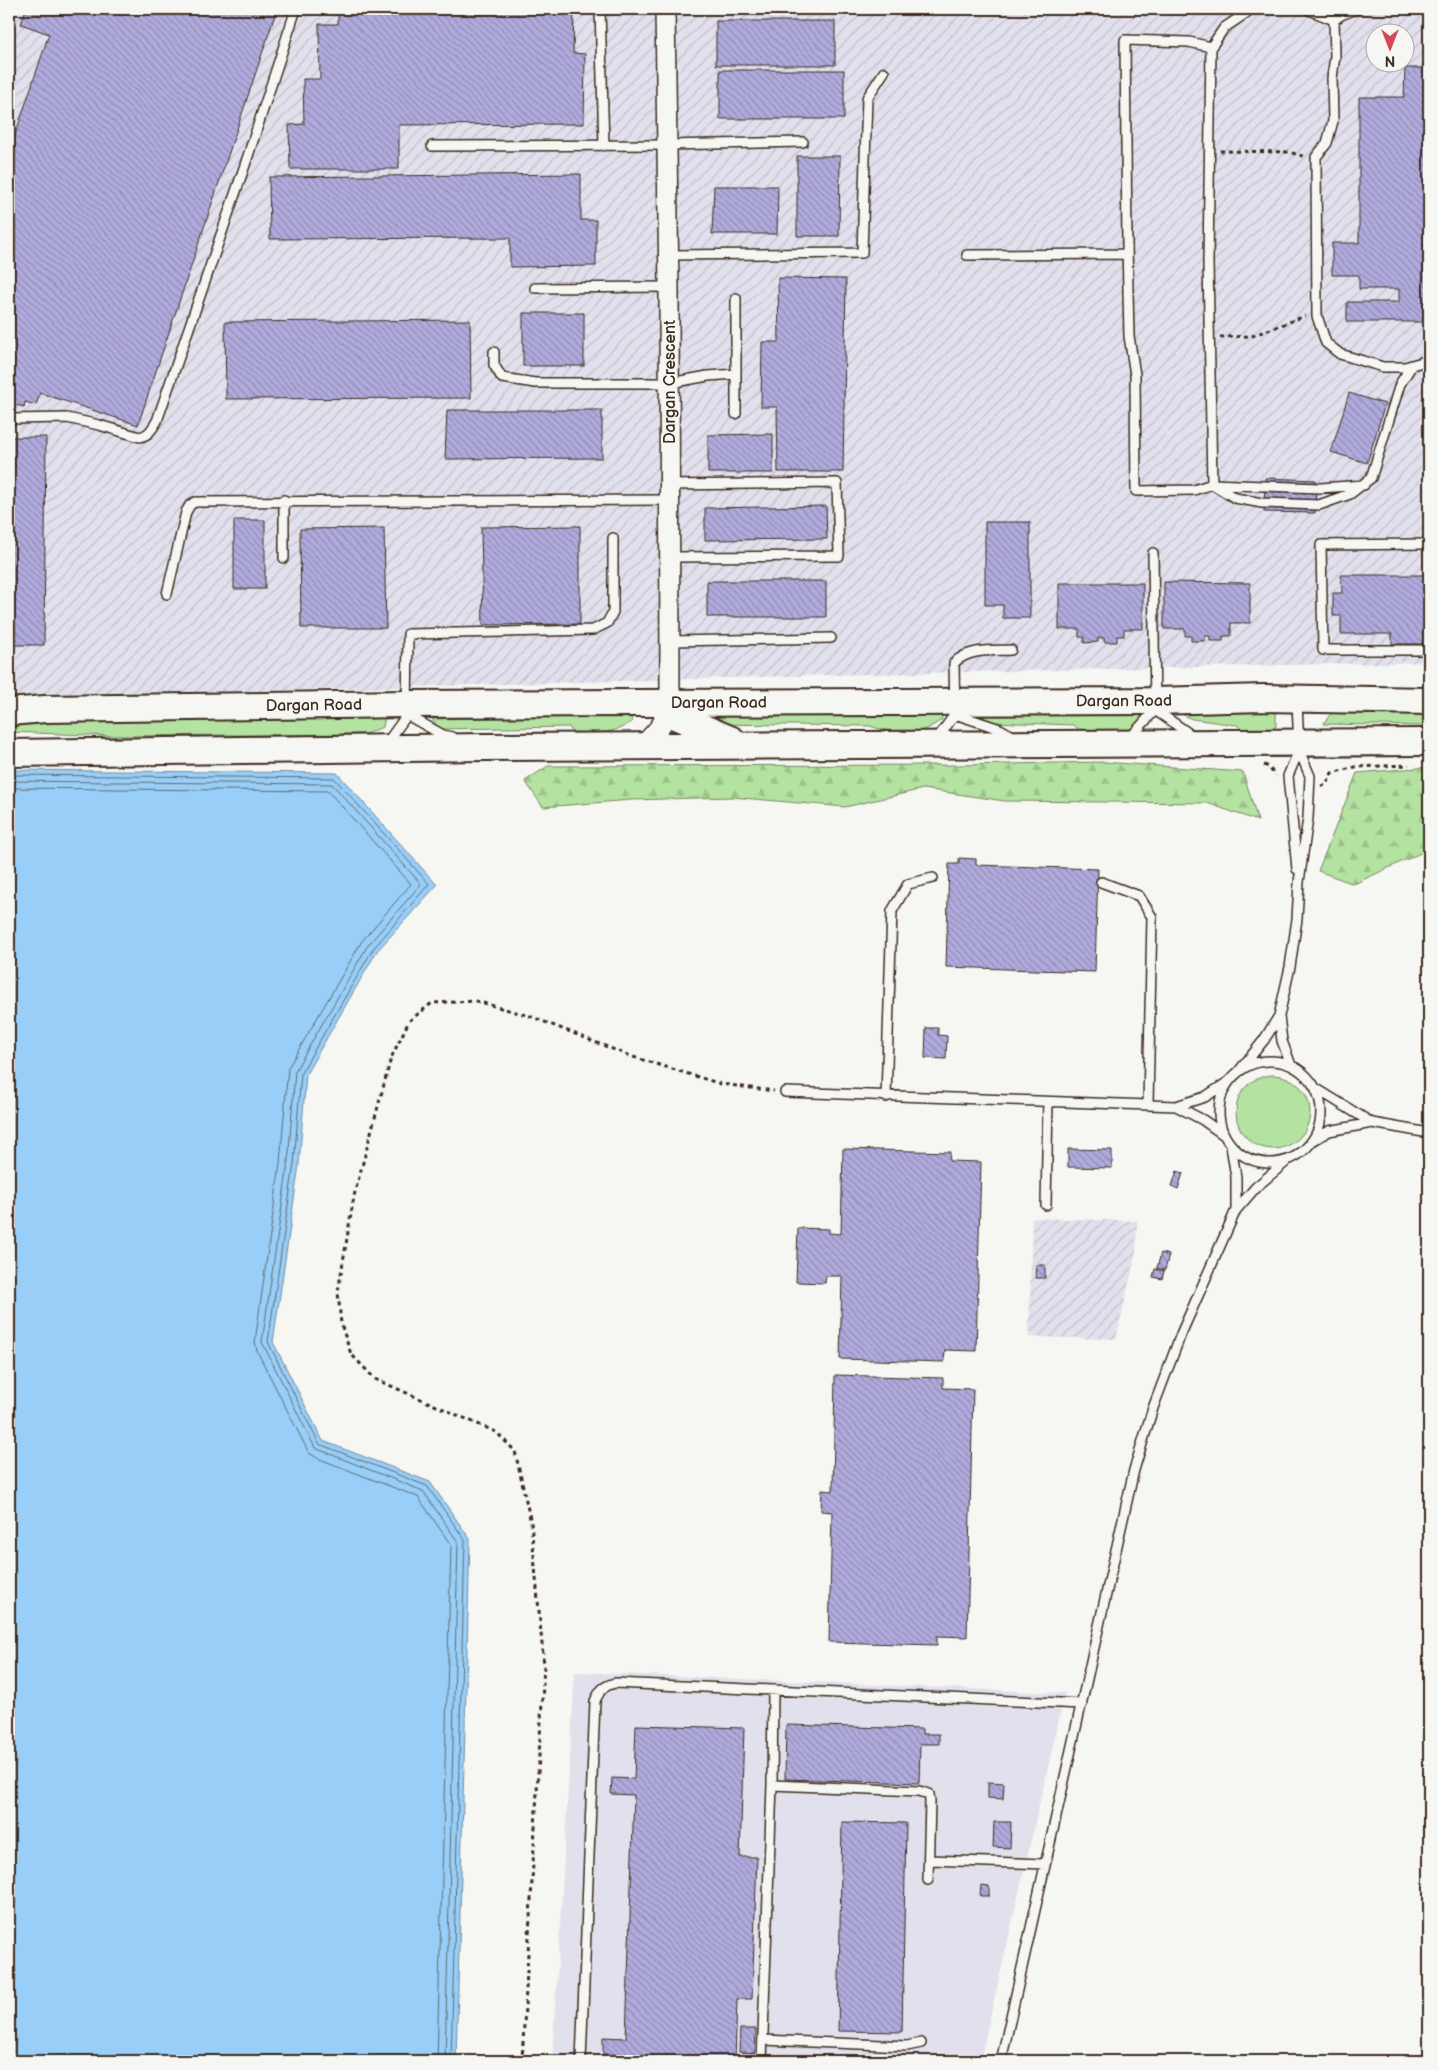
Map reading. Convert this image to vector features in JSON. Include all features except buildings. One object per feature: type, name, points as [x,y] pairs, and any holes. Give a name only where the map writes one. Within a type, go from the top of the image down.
[{"type":"street","name":"Dargan Crescent","points":[[666,9],[670,383],[669,708]]},
{"type":"street","name":"Dargan Road","points":[[9,712],[45,709],[955,708],[1155,705],[1297,699],[1429,701]]},
{"type":"street","points":[[642,746],[663,724],[669,708],[747,746]]},
{"type":"street","points":[[9,753],[642,746],[1205,744],[1299,746],[1429,742]]},
{"type":"lane","points":[[9,419],[67,418],[140,437],[146,436],[156,421],[245,165],[296,9]]},
{"type":"lane","points":[[600,9],[604,146]]},
{"type":"lane","points":[[1212,484],[1209,337],[1210,47],[1224,28],[1252,9]]},
{"type":"lane","points":[[1307,9],[1334,20]]},
{"type":"lane","points":[[1334,20],[1356,9]]},
{"type":"lane","points":[[1334,20],[1333,121],[1327,144],[1316,157],[1317,316],[1326,343],[1340,354],[1383,367],[1405,367],[1429,360]]},
{"type":"lane","points":[[1210,47],[1189,42],[1125,40],[1127,254],[1129,336],[1135,375],[1136,491],[1194,490],[1212,484],[1320,488],[1364,485]]},
{"type":"lane","points":[[669,254],[862,252],[867,98],[884,72]]},
{"type":"lane","points":[[432,146],[667,146],[803,142]]},
{"type":"lane","points":[[967,255],[1127,254]]},
{"type":"lane","points":[[534,288],[669,288]]},
{"type":"lane","points":[[736,298],[736,414]]},
{"type":"lane","points":[[494,352],[494,365],[502,378],[535,383],[670,383],[708,376],[736,374]]},
{"type":"lane","points":[[1212,484],[1235,498],[1262,503],[1319,505],[1350,494],[1371,478],[1400,384],[1412,365]]},
{"type":"lane","points":[[167,594],[186,512],[190,505],[200,501],[670,493],[837,483],[839,556],[670,557]]},
{"type":"lane","points":[[284,500],[284,558]]},
{"type":"lane","points":[[383,748],[408,709],[408,634],[593,630],[607,623],[614,612],[613,538]]},
{"type":"lane","points":[[1429,544],[1321,545],[1323,650],[1429,650]]},
{"type":"lane","points":[[1125,744],[1155,705],[1153,553]]},
{"type":"lane","points":[[670,641],[831,638]]},
{"type":"lane","points":[[929,745],[941,736],[955,708],[954,663],[961,656],[978,651],[1011,650]]},
{"type":"lane","points":[[785,1092],[1176,1106],[1205,1097],[1228,1082],[1264,1040],[1279,1016],[1290,967],[1308,818],[1310,776],[1299,746],[1297,699]]},
{"type":"lane","points":[[1155,705],[1205,744]]},
{"type":"lane","points":[[955,708],[1000,729],[1027,745]]},
{"type":"lane","points":[[408,709],[443,735],[486,747]]},
{"type":"lane","points":[[1299,746],[1288,776],[1299,882]]},
{"type":"lane","points":[[886,1097],[892,911],[908,884],[932,878]]},
{"type":"lane","points":[[1101,882],[1139,896],[1152,917],[1148,1104]]},
{"type":"lane","points":[[1279,1016],[1282,1041],[1291,1065]]},
{"type":"lane","points":[[1001,2061],[1134,1470],[1153,1408],[1181,1334],[1236,1210],[1256,1187],[1287,1161],[1302,1153],[1314,1140],[1320,1128],[1321,1102],[1316,1089],[1306,1075],[1291,1065],[1273,1061],[1255,1063],[1239,1071]]},
{"type":"lane","points":[[1228,1082],[1221,1094],[1218,1108],[1219,1122],[1231,1146],[1243,1156],[1257,1162],[1272,1164],[1287,1161]]},
{"type":"lane","points":[[1316,1089],[1372,1123]]},
{"type":"lane","points":[[1046,1205],[1048,1102]]},
{"type":"lane","points":[[1176,1106],[1203,1120],[1224,1135]]},
{"type":"lane","points":[[1314,1140],[1329,1131],[1372,1123],[1429,1133]]},
{"type":"lane","points":[[1231,1146],[1236,1177],[1236,1210]]},
{"type":"lane","points":[[582,2061],[595,1701],[600,1690],[615,1683],[1082,1704]]},
{"type":"lane","points":[[762,2061],[772,1785],[773,1690]]},
{"type":"lane","points":[[772,1785],[924,1791],[928,1794],[930,1800],[928,1880]]},
{"type":"lane","points":[[929,1860],[1046,1864]]},
{"type":"lane","points":[[763,2040],[908,2046],[921,2043]]},
{"type":"path","points":[[1209,151],[1289,152],[1304,157],[1316,157]]},
{"type":"path","points":[[1209,337],[1252,336],[1305,316],[1317,316]]},
{"type":"path","points":[[522,2061],[544,1666],[531,1523],[515,1451],[496,1432],[375,1379],[351,1354],[341,1324],[338,1292],[356,1187],[391,1058],[409,1021],[432,1003],[476,1001],[530,1016],[630,1056],[721,1084],[785,1092]]},
{"type":"shaded area","points":[[9,9],[1429,9],[1429,662],[828,675],[9,698]]},
{"type":"shaded area","points":[[1032,1218],[1137,1221],[1136,1253],[1116,1339],[1029,1337]]},
{"type":"shaded area","points":[[575,1672],[1065,1693],[980,2061],[552,2061]]},
{"type":"green space","points":[[1175,711],[1276,711],[1276,726],[1266,731],[1242,730],[1237,725],[1192,719]]},
{"type":"green space","points":[[1333,711],[1429,711],[1429,726],[1323,724]]},
{"type":"green space","points":[[941,712],[942,720],[928,728],[904,732],[883,730],[870,726],[714,724],[705,714],[875,716]]},
{"type":"green space","points":[[1143,712],[1143,718],[1129,730],[1081,731],[1073,725],[992,722],[976,713]]},
{"type":"green space","points":[[630,715],[633,721],[626,725],[612,731],[596,733],[572,732],[569,727],[439,729],[432,719]]},
{"type":"green space","points":[[385,717],[383,727],[365,734],[113,736],[9,732],[9,727],[37,723]]},
{"type":"green space","points":[[1103,762],[1243,772],[1258,821],[1207,803],[1005,801],[923,789],[845,807],[731,797],[631,800],[543,807],[525,781],[548,766],[959,765]]},
{"type":"green space","points":[[1429,767],[1429,849],[1354,884],[1318,871],[1357,773]]},
{"type":"green space","points":[[1273,1075],[1294,1081],[1304,1091],[1310,1112],[1304,1133],[1294,1143],[1273,1149],[1252,1143],[1242,1133],[1236,1112],[1242,1091],[1252,1081]]},
{"type":"water","points":[[9,770],[337,773],[437,885],[377,951],[306,1074],[299,1165],[273,1342],[323,1441],[430,1482],[470,1539],[456,2061],[9,2061]]}]
